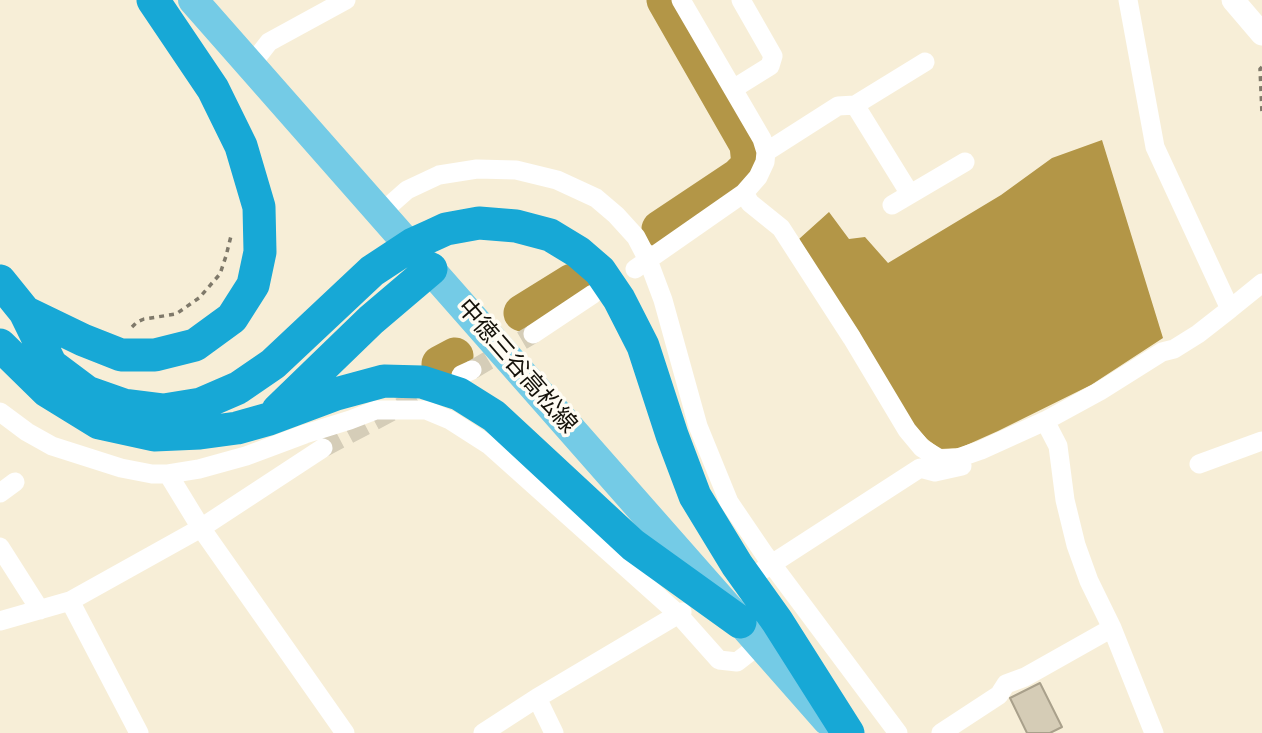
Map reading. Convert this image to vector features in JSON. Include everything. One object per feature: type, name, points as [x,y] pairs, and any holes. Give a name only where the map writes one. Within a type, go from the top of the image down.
[{"type":"highway","points":[[24,312],[121,355],[155,355],[195,345],[232,318],[253,285],[260,252],[260,207],[241,146],[213,89],[153,0]]},
{"type":"highway","points":[[0,281],[24,312],[51,365],[87,392],[124,405],[164,410],[201,404],[238,388],[273,364],[372,271],[413,244],[446,229],[479,223],[516,226],[550,236],[578,252],[600,271],[619,299],[643,345],[695,496],[737,565],[777,621],[848,733]]},
{"type":"highway","points":[[269,419],[371,320],[431,269]]},
{"type":"highway","points":[[0,345],[47,391],[99,423],[154,435],[237,428],[336,394],[384,381],[422,382],[459,394],[494,416],[633,545],[750,633]]},
{"type":"main road","name":"中徳三谷高松線","points":[[193,0],[839,733]]},
{"type":"street","points":[[251,65],[269,42],[346,0]]},
{"type":"street","points":[[642,264],[744,193],[758,177],[765,162],[766,152],[762,139],[681,0]]},
{"type":"street","points":[[733,89],[770,66],[773,56],[741,0]]},
{"type":"street","points":[[1128,0],[1155,147],[1230,309]]},
{"type":"street","points":[[1233,0],[1262,34]]},
{"type":"street","points":[[766,152],[838,106],[855,105],[925,62]]},
{"type":"street","points":[[855,105],[911,194]]},
{"type":"street","points":[[892,205],[965,162]]},
{"type":"street","points":[[381,213],[407,190],[439,175],[477,169],[516,170],[557,180],[596,198],[616,215],[636,237],[642,264],[663,300],[698,426],[729,502],[768,567],[898,733]]},
{"type":"street","points":[[744,193],[750,203],[781,228],[907,430],[922,448],[940,459],[958,457],[1014,436],[1100,391],[1162,352],[1174,349],[1198,334],[1262,283]]},
{"type":"street","points":[[533,334],[593,294]]},
{"type":"street","points":[[0,412],[52,446],[138,472],[168,474],[246,456],[376,410],[426,410],[450,419],[489,445],[680,613],[719,660],[737,662],[750,633]]},
{"type":"street","points":[[1045,421],[1058,446],[1065,500],[1076,545],[1154,733]]},
{"type":"street","points":[[768,567],[920,468],[935,472],[973,463],[1014,436]]},
{"type":"street","points":[[1199,464],[1262,441]]},
{"type":"street","points":[[0,621],[70,601],[201,528],[323,448]]},
{"type":"street","points":[[168,474],[201,528],[345,733]]},
{"type":"street","points":[[0,547],[40,610]]},
{"type":"street","points":[[70,601],[139,733]]},
{"type":"street","points":[[484,733],[537,698],[680,613]]},
{"type":"street","points":[[941,733],[999,695],[1006,684],[1026,677],[1112,628]]},
{"type":"street","points":[[537,698],[554,733]]},
{"type":"path","points":[[1262,67],[1262,114]]},
{"type":"path","points":[[130,337],[132,327],[137,322],[176,314],[204,292],[220,274],[231,241],[231,232]]},
{"type":"shaded area","points":[[1102,140],[1163,338],[1091,385],[960,448],[940,449],[911,422],[799,239],[829,212],[849,239],[865,237],[888,263],[1001,195],[1052,158]]},
{"type":"building","points":[[1040,683],[1062,727],[1050,733],[1027,733],[1010,698]]},
{"type":"waterway","points":[[660,229],[738,177],[750,165],[748,145],[665,0]]},
{"type":"waterway","points":[[522,313],[572,282]]},
{"type":"waterway","points":[[440,364],[455,356]]},
{"type":"tunnel","points":[[472,370],[533,334]]},
{"type":"tunnel","points":[[323,448],[440,386]]}]
